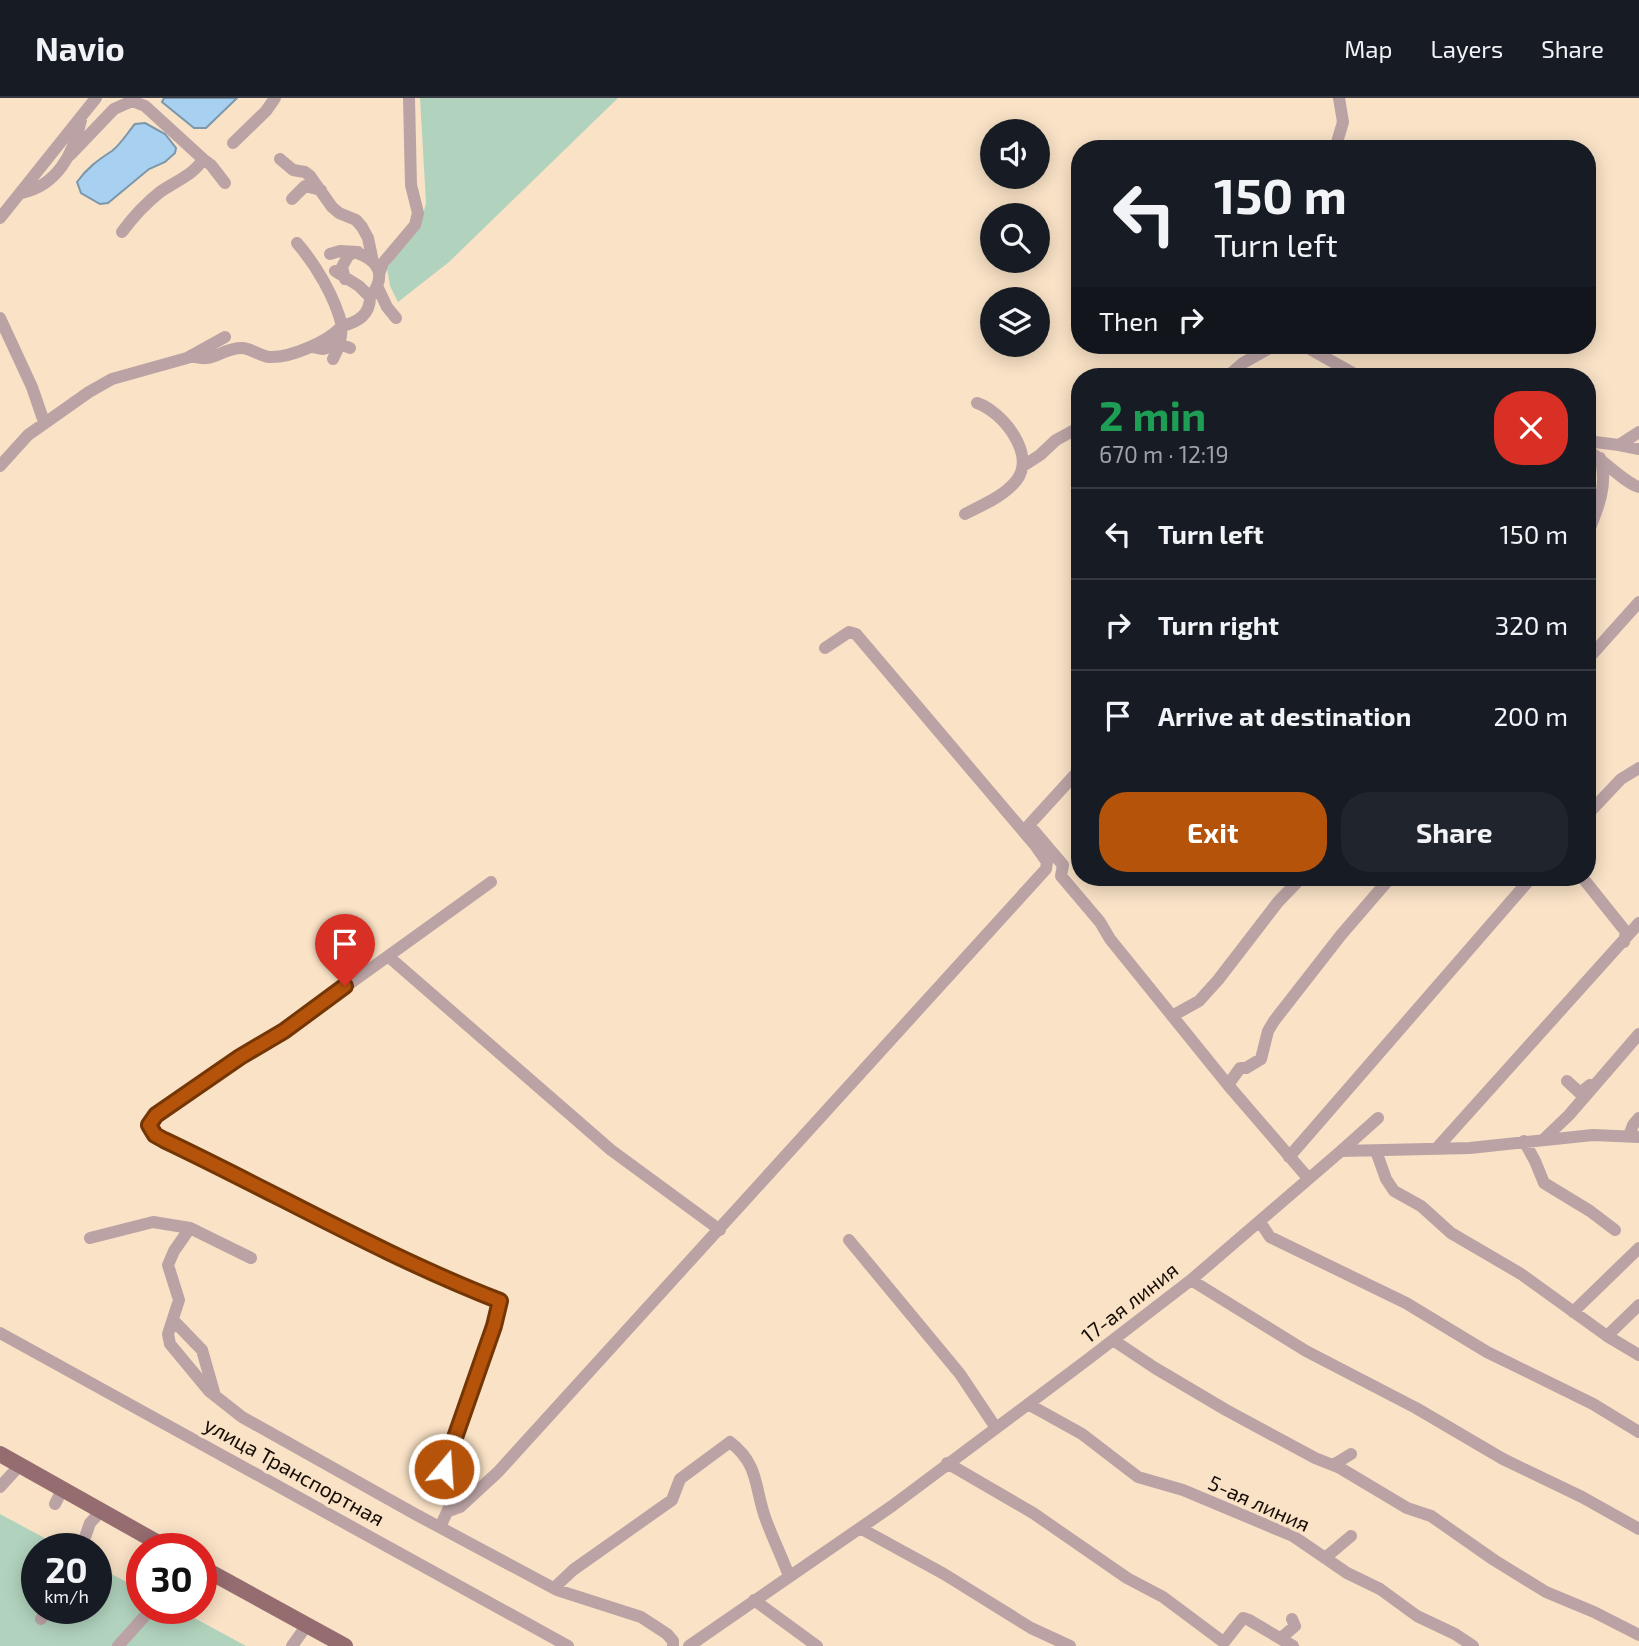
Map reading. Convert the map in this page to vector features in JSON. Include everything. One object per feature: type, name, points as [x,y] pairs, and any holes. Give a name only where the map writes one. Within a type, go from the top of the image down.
[{"type":"main road","points":[[0,1454],[140,1533]]},
{"type":"main road","points":[[217,1576],[345,1646]]},
{"type":"street","points":[[0,218],[96,98]]},
{"type":"street","points":[[233,143],[266,111],[275,98]]},
{"type":"street","points":[[376,268],[415,225],[418,213],[411,186],[409,98]]},
{"type":"street","points":[[1338,140],[1343,122],[1339,98]]},
{"type":"street","points":[[20,194],[31,191],[60,171],[70,156],[114,109],[133,100],[145,106],[211,165],[225,183]]},
{"type":"street","points":[[70,156],[82,117]]},
{"type":"street","points":[[122,232],[149,202],[198,168],[203,159]]},
{"type":"street","points":[[280,159],[293,170],[305,172],[332,207],[356,220],[362,227],[376,268],[376,293],[364,315],[354,323],[342,326],[312,347]]},
{"type":"street","points":[[292,198],[305,187],[315,185]]},
{"type":"street","points":[[297,243],[306,253],[330,294],[338,312],[345,346]]},
{"type":"street","points":[[369,244],[348,256],[340,275],[376,293],[396,318]]},
{"type":"street","points":[[330,254],[340,251],[354,252],[367,256],[376,268]]},
{"type":"street","points":[[0,318],[32,387],[44,422]]},
{"type":"street","points":[[0,466],[29,435],[75,399],[112,379],[192,356],[225,337]]},
{"type":"street","points":[[192,356],[205,360],[242,348],[267,357],[312,347],[345,346]]},
{"type":"street","points":[[333,359],[345,346]]},
{"type":"street","points":[[1237,368],[1259,354]]},
{"type":"street","points":[[1319,354],[1343,368]]},
{"type":"street","points":[[977,403],[993,410],[1005,421],[1017,442],[1023,466]]},
{"type":"street","points":[[965,514],[1015,483],[1023,466],[1071,432]]},
{"type":"street","points":[[1619,444],[1639,432]]},
{"type":"street","points":[[1596,442],[1639,449]]},
{"type":"street","points":[[1596,455],[1627,482],[1639,486]]},
{"type":"street","points":[[1596,515],[1605,477],[1601,458]]},
{"type":"street","points":[[1596,650],[1639,602]]},
{"type":"street","points":[[449,1508],[452,1510],[460,1507],[498,1472],[1046,869],[1047,862],[1035,845],[856,634],[849,632],[825,648]]},
{"type":"street","points":[[1596,805],[1621,779],[1639,768]]},
{"type":"street","points":[[1071,779],[1029,825],[1063,864],[1061,876],[1100,922],[1110,939],[1228,1085],[1308,1178]]},
{"type":"street","points":[[440,1527],[449,1508],[444,1469],[494,1326],[500,1301],[357,1237],[164,1140],[155,1135],[149,1125],[156,1115],[240,1057],[284,1031],[491,882]]},
{"type":"street","points":[[1172,1016],[1199,1000],[1218,980],[1293,886]]},
{"type":"street","points":[[1228,1085],[1240,1069],[1261,1059],[1268,1031],[1274,1021],[1383,886]]},
{"type":"street","points":[[1289,1157],[1524,886]]},
{"type":"street","points":[[1590,886],[1626,932],[1625,944]]},
{"type":"street","points":[[1436,1149],[1625,944],[1639,923]]},
{"type":"street","points":[[389,957],[618,1156],[720,1230]]},
{"type":"street","points":[[1431,993],[1434,1009]]},
{"type":"street","points":[[1544,1139],[1569,1115],[1639,1034]]},
{"type":"street","points":[[1567,1081],[1580,1093],[1597,1081]]},
{"type":"street","name":"17-ая линия","points":[[689,1646],[860,1528],[1113,1340],[1191,1280],[1378,1118]]},
{"type":"street","points":[[1341,1151],[1486,1147],[1593,1135],[1634,1136],[1633,1125],[1639,1118]]},
{"type":"street","points":[[1524,1141],[1544,1183],[1615,1230]]},
{"type":"street","points":[[1376,1151],[1386,1179],[1394,1191],[1420,1206],[1451,1233],[1521,1274],[1608,1336],[1639,1354]]},
{"type":"street","points":[[90,1238],[153,1222],[190,1228],[251,1258]]},
{"type":"street","points":[[1260,1222],[1270,1237],[1406,1303],[1487,1352],[1592,1404],[1639,1432]]},
{"type":"street","points":[[190,1228],[168,1265],[178,1300],[168,1334],[170,1344],[199,1380],[216,1395],[242,1417],[554,1588],[641,1617],[667,1634],[673,1641],[673,1646]]},
{"type":"street","points":[[849,1240],[966,1381],[996,1427]]},
{"type":"street","points":[[1573,1312],[1639,1248]]},
{"type":"street","points":[[1191,1280],[1306,1350],[1416,1408],[1503,1459],[1582,1497],[1639,1529]]},
{"type":"street","points":[[1608,1336],[1639,1305]]},
{"type":"street","points":[[173,1320],[202,1350],[216,1395]]},
{"type":"street","name":"улица Транспортная","points":[[0,1334],[568,1646]]},
{"type":"street","points":[[1113,1340],[1187,1388],[1315,1458],[1333,1465],[1407,1508],[1431,1516],[1546,1592],[1639,1635]]},
{"type":"street","name":"5-ая линия","points":[[1028,1404],[1082,1434],[1138,1477],[1183,1490],[1293,1536],[1347,1573],[1380,1589],[1417,1616],[1473,1646]]},
{"type":"street","points":[[554,1588],[573,1570],[672,1500],[680,1479],[730,1442],[741,1450],[754,1471],[765,1518],[789,1576]]},
{"type":"street","points":[[1333,1465],[1351,1454]]},
{"type":"street","points":[[947,1463],[1033,1513],[1127,1578],[1163,1597],[1222,1641],[1225,1641],[1244,1618],[1293,1646]]},
{"type":"street","points":[[0,1487],[20,1465]]},
{"type":"street","points":[[55,1504],[63,1488]]},
{"type":"street","points":[[87,1533],[90,1524],[101,1511]]},
{"type":"street","points":[[860,1528],[944,1574],[1031,1628],[1070,1646]]},
{"type":"street","points":[[1325,1558],[1352,1536]]},
{"type":"street","points":[[754,1600],[817,1646]]},
{"type":"street","points":[[1281,1638],[1295,1626],[1292,1619]]},
{"type":"street","points":[[118,1646],[138,1624]]},
{"type":"street","points":[[292,1646],[307,1625]]},
{"type":"green space","points":[[420,98],[618,98],[449,262],[398,302],[390,286],[387,268],[421,222],[426,203]]},
{"type":"green space","points":[[0,1514],[35,1533],[21,1533],[21,1624],[112,1624],[112,1574],[126,1582],[126,1624],[205,1624],[246,1646],[0,1646]]},
{"type":"water","points":[[164,98],[237,98],[206,128],[194,128],[162,102]]},
{"type":"water","points":[[145,123],[165,134],[176,148],[175,153],[165,162],[149,169],[108,203],[100,204],[81,193],[77,182],[85,173],[115,148],[135,124]]},
{"type":"route","points":[[345,986],[284,1031],[240,1057],[156,1115],[149,1125],[155,1135],[164,1140],[357,1237],[500,1301],[494,1326],[444,1469]]}]
